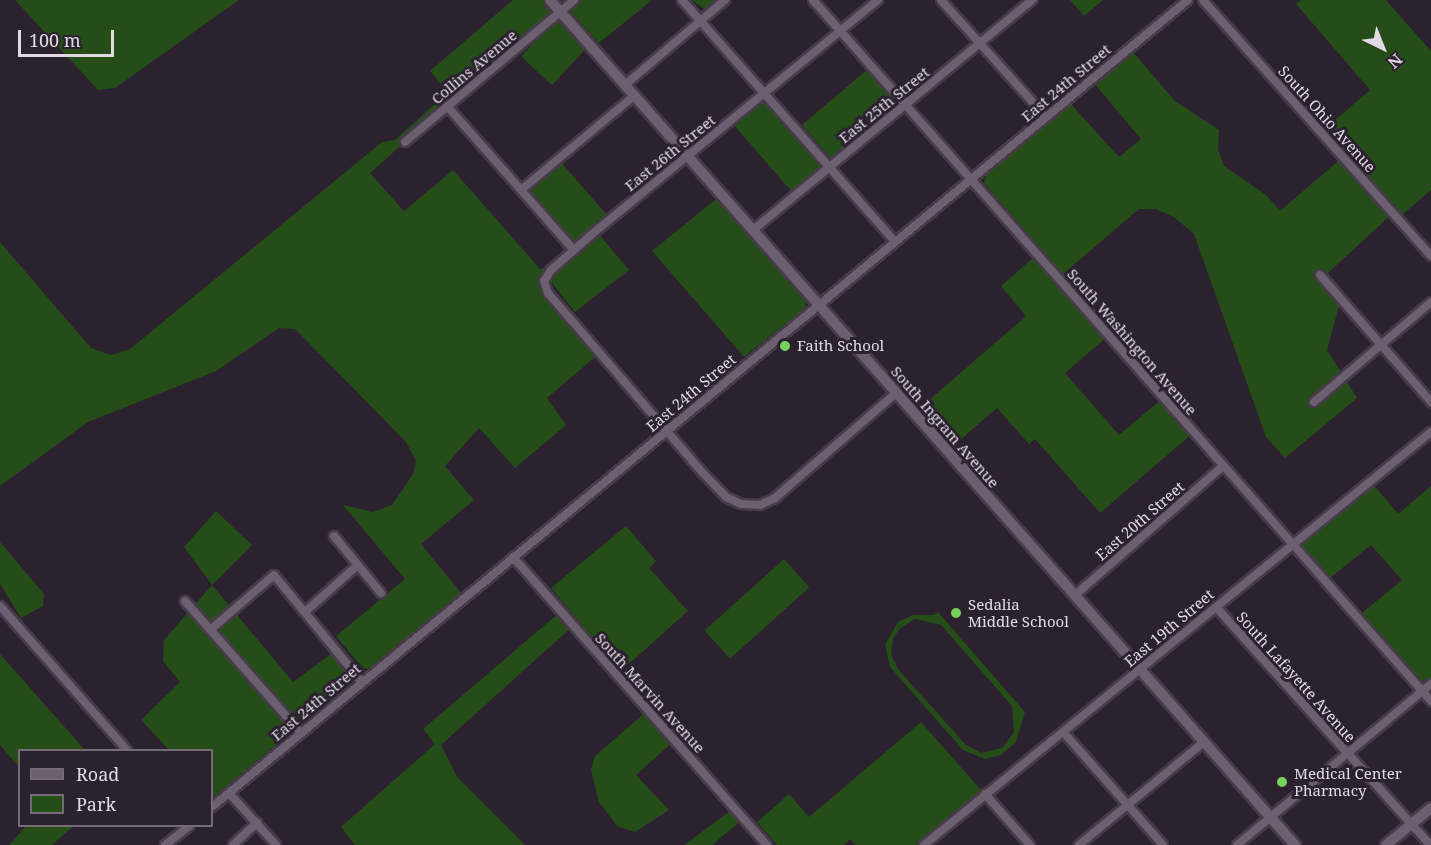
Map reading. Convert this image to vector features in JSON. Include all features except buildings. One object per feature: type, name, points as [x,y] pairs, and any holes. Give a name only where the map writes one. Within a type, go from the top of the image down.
[{"type":"main road","name":"South Ingram Avenue","points":[[550,0],[1295,845]]},
{"type":"main road","points":[[1386,845],[1431,808]]},
{"type":"street","name":"Collins Avenue","points":[[405,142],[574,0]]},
{"type":"street","points":[[682,0],[896,242]]},
{"type":"street","points":[[626,84],[725,0]]},
{"type":"street","name":"South Washington Avenue","points":[[813,0],[1431,701]]},
{"type":"street","name":"East 26th Street","points":[[878,0],[573,250],[545,276],[545,286],[703,473],[726,497],[741,504],[760,505],[791,486],[896,393]]},
{"type":"street","points":[[941,0],[1046,117]]},
{"type":"street","name":"East 25th Street","points":[[753,230],[1032,0]]},
{"type":"street","name":"East 24th Street","points":[[213,806],[1188,0]]},
{"type":"street","name":"South Ohio Avenue","points":[[1203,0],[1431,256]]},
{"type":"street","points":[[521,190],[635,95]]},
{"type":"street","points":[[447,106],[573,250]]},
{"type":"street","points":[[1320,275],[1431,402]]},
{"type":"street","points":[[1314,402],[1431,302]]},
{"type":"street","name":"East 19th Street","points":[[924,845],[1140,671],[1292,542],[1431,432]]},
{"type":"street","name":"East 20th Street","points":[[1074,596],[1223,466]]},
{"type":"street","points":[[334,536],[381,593]]},
{"type":"street","name":"South Marvin Avenue","points":[[513,557],[767,845]]},
{"type":"street","points":[[305,612],[358,565]]},
{"type":"street","points":[[210,630],[274,575],[362,682]]},
{"type":"street","points":[[185,601],[301,733]]},
{"type":"street","points":[[0,606],[125,749]]},
{"type":"street","name":"South Lafayette Avenue","points":[[1216,607],[1430,845]]},
{"type":"street","points":[[1237,845],[1431,684]]},
{"type":"street","points":[[1064,733],[1163,845]]},
{"type":"street","points":[[1079,845],[1204,742]]},
{"type":"street","points":[[229,793],[276,845]]},
{"type":"street","points":[[985,794],[1030,845]]},
{"type":"street","points":[[233,845],[256,824]]},
{"type":"street","points":[[165,845],[187,827]]},
{"type":"green space","points":[[15,0],[239,0],[115,88],[98,90]]},
{"type":"green space","points":[[513,0],[548,0],[554,10],[370,173],[404,211],[453,170],[540,269],[544,268],[542,280],[601,352],[547,398],[566,425],[515,468],[479,428],[445,466],[474,500],[421,544],[461,593],[368,669],[362,668],[336,636],[405,579],[343,505],[373,512],[392,505],[413,474],[416,461],[406,442],[295,329],[279,328],[216,371],[88,422],[0,486],[0,242],[91,348],[111,355],[130,349],[382,142],[395,140],[448,92],[430,71]]},
{"type":"green space","points":[[579,0],[651,1],[599,43],[572,13],[571,9]]},
{"type":"green space","points":[[692,0],[717,0],[705,10]]},
{"type":"green space","points":[[1070,0],[1103,0],[1084,16]]},
{"type":"green space","points":[[1301,0],[1386,0],[1431,51],[1431,190],[1402,215],[1327,127],[1370,90],[1296,4]]},
{"type":"green space","points":[[558,17],[589,46],[552,85],[521,56]]},
{"type":"green space","points":[[1132,51],[1175,101],[1219,130],[1218,149],[1224,166],[1266,195],[1280,211],[1343,157],[1393,213],[1328,273],[1343,291],[1327,350],[1357,398],[1285,458],[1266,437],[1194,234],[1174,217],[1156,209],[1139,209],[1063,274],[984,183],[988,168],[1069,102],[1119,157],[1141,139],[1094,83]]},
{"type":"green space","points":[[869,68],[896,100],[895,106],[835,157],[830,157],[802,125]]},
{"type":"green space","points":[[766,95],[826,164],[792,193],[733,124]]},
{"type":"green space","points":[[560,161],[608,216],[576,244],[528,189]]},
{"type":"green space","points":[[721,195],[809,297],[804,309],[744,357],[652,251]]},
{"type":"green space","points":[[597,232],[629,270],[575,312],[548,278]]},
{"type":"green space","points":[[1036,255],[1108,336],[1065,373],[1119,435],[1163,398],[1193,433],[1100,513],[1035,439],[1029,444],[997,408],[952,447],[920,408],[1026,316],[1001,286]]},
{"type":"green space","points":[[1373,484],[1398,514],[1431,486],[1431,678],[1428,681],[1422,681],[1362,613],[1402,580],[1371,545],[1330,578],[1302,546],[1302,542]]},
{"type":"green space","points":[[216,511],[252,545],[212,585],[184,547]]},
{"type":"green space","points":[[626,526],[656,561],[649,568],[688,611],[621,671],[551,588]]},
{"type":"green space","points":[[0,542],[44,594],[43,606],[21,618],[0,584]]},
{"type":"green space","points":[[784,559],[809,587],[730,659],[704,631]]},
{"type":"green space","points":[[212,585],[293,682],[335,651],[355,679],[213,797],[213,749],[168,749],[141,720],[180,682],[163,661],[164,640]]},
{"type":"green space","points":[[560,612],[573,626],[441,745],[457,777],[525,845],[355,845],[341,827],[435,744],[423,729]]},
{"type":"green space","points":[[938,612],[1025,712],[1016,742],[1001,755],[985,759],[963,750],[890,667],[885,645],[898,622],[913,615],[934,615]],"holes":[[[915,619],[941,625],[1012,706],[1014,732],[1002,748],[981,753],[966,745],[898,669],[891,654],[893,639],[900,628]]]},
{"type":"green space","points":[[0,654],[84,749],[18,749],[18,766],[0,745]]},
{"type":"green space","points":[[647,711],[673,742],[636,775],[669,810],[635,832],[617,826],[599,802],[591,770],[595,756]]},
{"type":"green space","points":[[921,722],[982,791],[916,845],[856,845],[850,839],[844,845],[777,845],[757,822],[789,794],[809,817]]},
{"type":"green space","points":[[733,809],[742,820],[712,845],[684,845]]},
{"type":"green space","points":[[25,827],[73,827],[52,845],[9,845]]},
{"type":"place","name":"Faith School","points":[[785,346]]},
{"type":"place","name":"Sedalia Middle School","points":[[956,613]]},
{"type":"place","name":"Medical Center Pharmacy","points":[[1282,782]]}]
